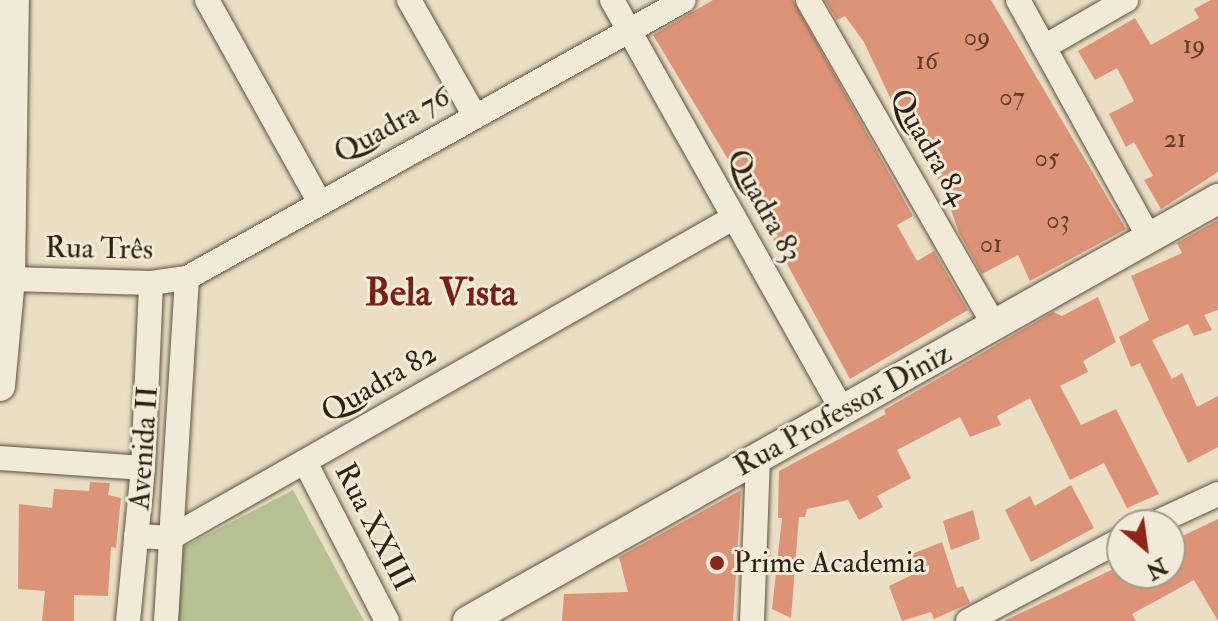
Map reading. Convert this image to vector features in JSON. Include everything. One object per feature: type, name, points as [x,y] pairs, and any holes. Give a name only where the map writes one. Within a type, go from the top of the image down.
[{"type":"street","points":[[0,386],[10,279],[5,113],[14,0]]},
{"type":"street","points":[[207,0],[319,201]]},
{"type":"street","points":[[409,0],[475,116]]},
{"type":"street","name":"Quadra 83","points":[[612,0],[843,411]]},
{"type":"street","points":[[631,31],[684,0]]},
{"type":"street","name":"Quadra 84","points":[[808,0],[994,325]]},
{"type":"street","points":[[1018,0],[1149,237]]},
{"type":"street","points":[[1044,47],[1126,0]]},
{"type":"street","name":"Quadra 76","points":[[187,278],[319,201],[631,31]]},
{"type":"street","name":"Rua Professor Diniz","points":[[468,621],[1218,199]]},
{"type":"street","name":"Quadra 82","points":[[170,538],[733,218]]},
{"type":"street","name":"Rua Três","points":[[10,279],[151,283],[187,278]]},
{"type":"street","name":"Avenida II","points":[[166,621],[187,278]]},
{"type":"street","name":"Avenida II","points":[[128,621],[143,468],[151,283]]},
{"type":"street","points":[[752,621],[758,457]]},
{"type":"street","points":[[0,458],[143,468]]},
{"type":"street","name":"Rua XXIII","points":[[305,462],[387,621]]},
{"type":"street","points":[[1186,509],[1218,494]]},
{"type":"street","points":[[136,536],[170,538]]},
{"type":"street","points":[[968,621],[1106,548]]},
{"type":"green space","points":[[293,490],[364,621],[178,621],[180,549]]},
{"type":"building","points":[[713,0],[793,0],[913,216],[897,225],[917,261],[934,251],[968,310],[850,379],[746,189],[653,35]]},
{"type":"building","points":[[825,0],[991,0],[1126,229],[1030,281],[1018,255],[982,274],[959,233],[949,204],[952,202],[914,137],[910,140],[864,42],[845,16],[837,20]]},
{"type":"building","points":[[1211,0],[1218,0],[1218,172],[1161,209],[1144,180],[1153,176],[1134,142],[1126,147],[1109,114],[1134,101],[1117,68],[1095,80],[1078,51],[1135,18],[1151,45],[1199,18],[1194,9]]},
{"type":"building","points":[[1218,220],[1218,310],[1204,315],[1212,330],[1194,336],[1188,324],[1152,340],[1172,379],[1182,373],[1197,407],[1218,396],[1218,447],[1188,463],[1140,363],[1131,367],[1119,337],[1149,320],[1131,276],[1182,253],[1177,243]]},
{"type":"building","points":[[1098,297],[1116,342],[1083,361],[1088,372],[1060,386],[1081,425],[1116,409],[1159,494],[1127,508],[1104,463],[1070,480],[1030,398],[997,416],[1001,425],[970,437],[960,417],[897,450],[911,478],[877,496],[883,507],[859,520],[848,500],[807,509],[805,517],[799,517],[791,618],[772,609],[782,518],[778,518],[779,471],[886,414],[884,410],[1053,312],[1062,316]]},
{"type":"building","points":[[90,482],[110,483],[108,495],[121,498],[116,548],[111,547],[108,596],[74,595],[74,621],[42,621],[45,591],[18,589],[19,504],[52,508],[54,489],[89,491]]},
{"type":"building","points":[[1071,485],[1094,528],[1031,562],[1005,510],[1030,496],[1035,506]]},
{"type":"building","points":[[741,490],[733,621],[562,621],[564,594],[628,592],[619,557]]},
{"type":"building","points":[[973,510],[980,539],[951,550],[943,521]]},
{"type":"building","points":[[1218,519],[1218,621],[1194,580],[1186,584],[1186,534]]},
{"type":"building","points":[[942,542],[957,588],[963,586],[970,603],[934,619],[931,612],[902,621],[889,586],[918,572],[912,554]]},
{"type":"building","points":[[1106,573],[1106,589],[1178,589],[1132,614],[1136,621],[1004,621]]},
{"type":"place","name":"Prime Academia","points":[[717,563]]},
{"type":"district","name":"Bela Vista","points":[[441,294]]}]
